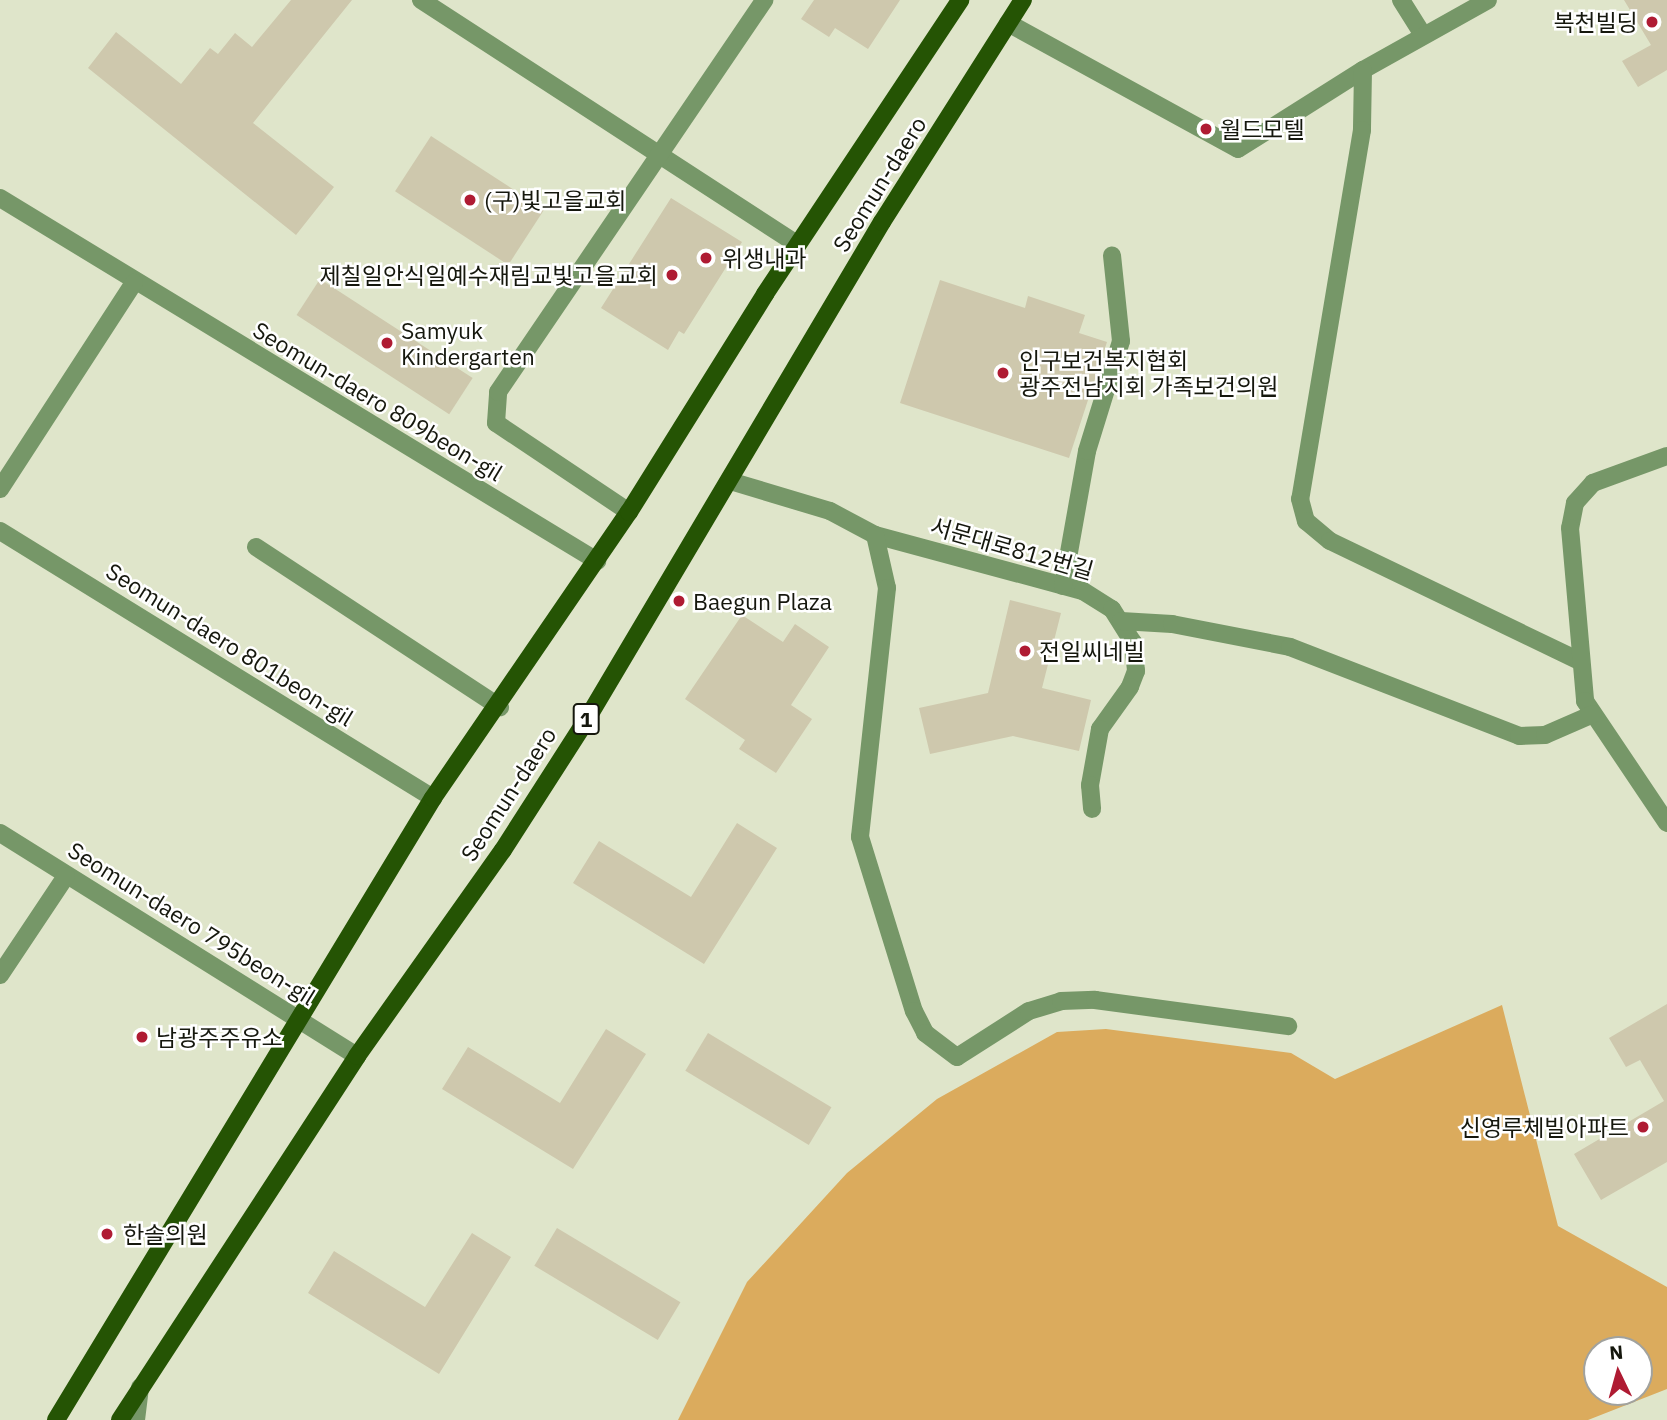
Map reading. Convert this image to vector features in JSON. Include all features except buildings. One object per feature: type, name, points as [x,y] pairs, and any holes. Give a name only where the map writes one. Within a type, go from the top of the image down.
[{"type":"main road","name":"Seomun-daero","points":[[56,1420],[433,798],[500,708],[629,512],[797,244],[960,0]]},
{"type":"main road","name":"Seomun-daero","points":[[120,1420],[357,1056],[503,850],[730,481],[883,222],[1023,0]]},
{"type":"street","points":[[421,0],[797,244]]},
{"type":"street","points":[[629,512],[496,423],[498,392],[764,0]]},
{"type":"street","points":[[1401,0],[1423,36]]},
{"type":"street","points":[[1008,23],[1238,149],[1363,70],[1488,0]]},
{"type":"street","points":[[1363,70],[1362,130],[1300,499],[1307,521],[1330,541],[1579,661]]},
{"type":"street","name":"Seomun-daero 809beon-gil","points":[[0,198],[134,283],[597,561]]},
{"type":"street","points":[[1063,586],[1087,450],[1121,341],[1112,255]]},
{"type":"street","points":[[0,489],[134,283]]},
{"type":"street","points":[[1667,456],[1593,483],[1575,503],[1570,528],[1581,688],[1593,714],[1667,823]]},
{"type":"street","name":"서문대로812번길","points":[[730,481],[831,511],[875,535],[1100,598],[1121,621],[1133,642],[1136,671],[1130,687],[1100,729],[1090,785],[1092,810]]},
{"type":"street","name":"Seomun-daero 801beon-gil","points":[[0,531],[433,798]]},
{"type":"street","points":[[875,535],[887,588],[860,837],[914,1011],[925,1033],[957,1057],[1029,1011],[1062,1001],[1095,1000],[1289,1026]]},
{"type":"street","points":[[256,547],[500,708]]},
{"type":"street","points":[[1121,621],[1246,637],[1308,653],[1519,736],[1545,736],[1593,714]]},
{"type":"street","name":"Seomun-daero 795beon-gil","points":[[0,833],[357,1056]]},
{"type":"street","points":[[0,975],[66,876]]},
{"type":"street","points":[[136,1420],[141,1387]]},
{"type":"shaded area","points":[[1502,1005],[1558,1226],[1667,1287],[1667,1389],[1653,1394],[1653,1336],[1583,1336],[1583,1406],[1624,1406],[1588,1420],[678,1420],[747,1282],[847,1173],[937,1099],[1057,1032],[1106,1029],[1291,1053],[1335,1079]]},
{"type":"place","name":"복천빌딩","points":[[1652,22]]},
{"type":"place","name":"월드모텔","points":[[1206,129]]},
{"type":"place","name":"(구)빛고을교회","points":[[470,200]]},
{"type":"place","name":"위생내과","points":[[706,258]]},
{"type":"place","name":"제칠일안식일예수재림교빛고을교회","points":[[672,275]]},
{"type":"place","name":"Samyuk Kindergarten","points":[[387,343]]},
{"type":"place","name":"인구보건복지협회 광주전남지회 가족보건의원","points":[[1003,373]]},
{"type":"place","name":"Baegun Plaza","points":[[679,601]]},
{"type":"place","name":"전일씨네빌","points":[[1025,651]]},
{"type":"place","name":"남광주주유소","points":[[142,1037]]},
{"type":"place","name":"신영루체빌아파트","points":[[1643,1127]]},
{"type":"place","name":"한솔의원","points":[[107,1234]]}]
